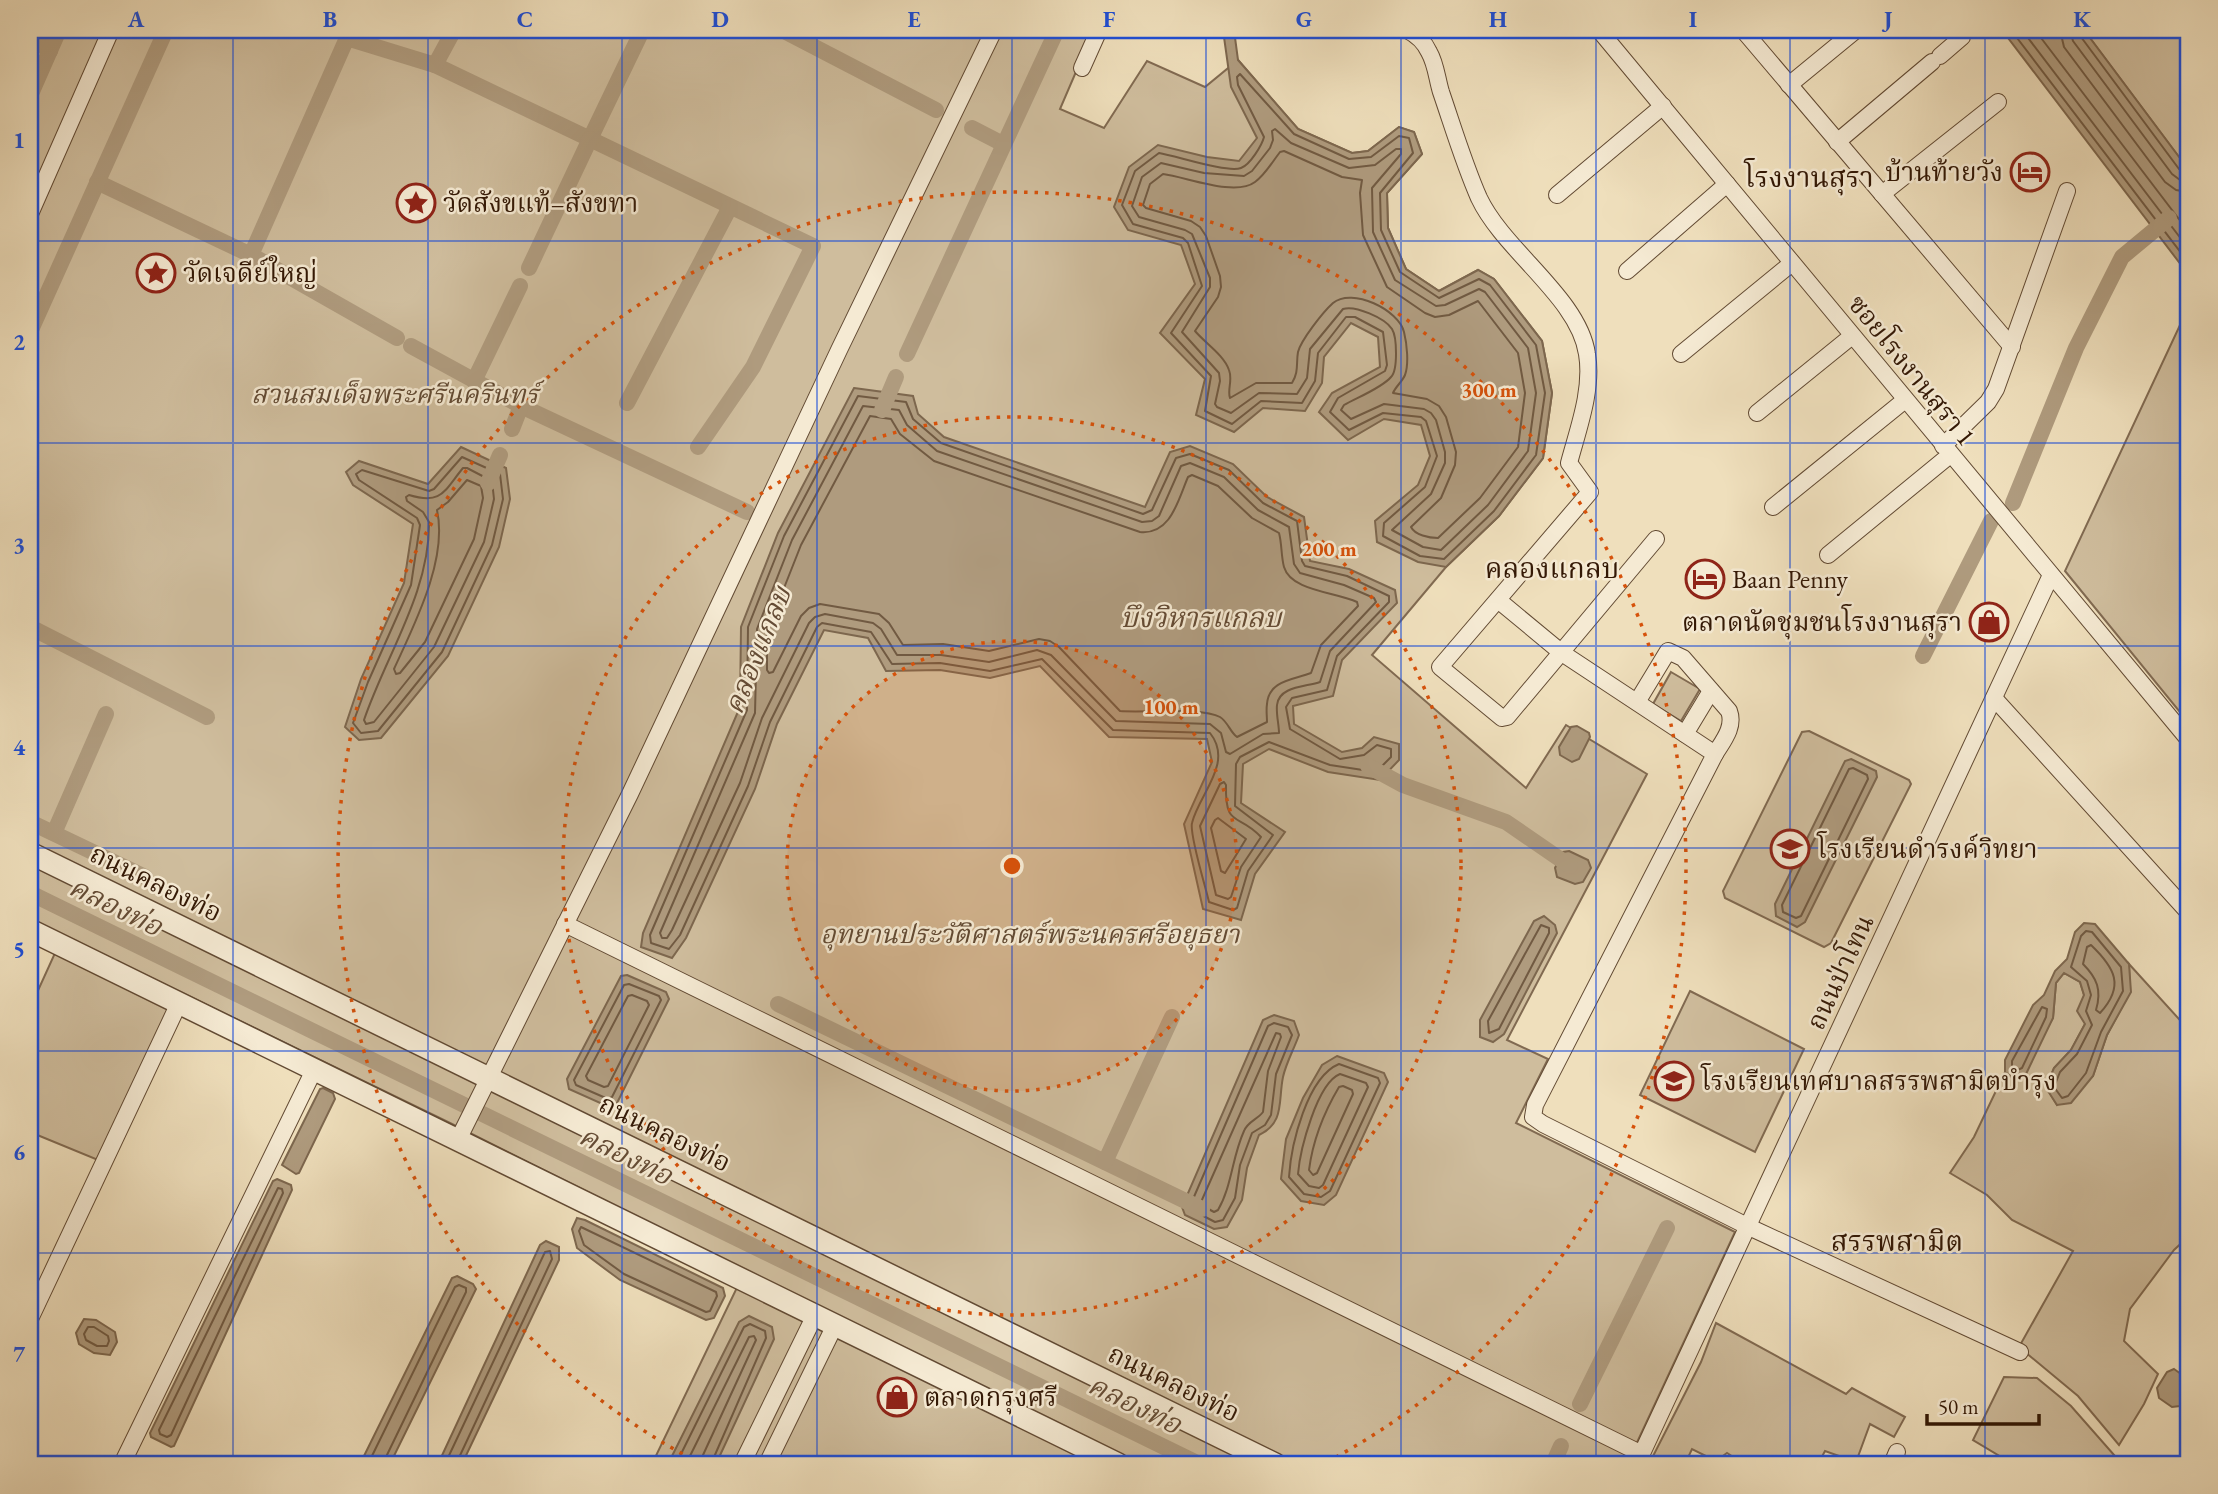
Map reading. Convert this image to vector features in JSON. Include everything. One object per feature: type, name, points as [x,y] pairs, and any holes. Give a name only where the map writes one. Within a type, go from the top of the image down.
[{"type":"street","points":[[30,214],[111,30]]},
{"type":"street","points":[[462,1132],[630,794],[994,30]]},
{"type":"street","points":[[1082,68],[1099,30]]},
{"type":"street","points":[[1407,30],[1418,35],[1430,53],[1480,199],[1506,241],[1566,308],[1587,352],[1588,378],[1584,404],[1569,463],[1590,492],[1440,667],[1505,718],[1656,539]]},
{"type":"street","name":"ซอยโรงงานสุรา 1","points":[[1600,30],[2188,739]]},
{"type":"street","points":[[1743,30],[2012,347]]},
{"type":"street","points":[[1789,85],[1856,30]]},
{"type":"street","points":[[1837,142],[1962,37]]},
{"type":"street","points":[[1882,194],[1998,102]]},
{"type":"street","points":[[1557,195],[1662,106]]},
{"type":"street","points":[[1627,271],[1727,184]]},
{"type":"street","points":[[1828,555],[1947,451],[1988,402],[1996,389],[2012,347],[2067,191]]},
{"type":"street","points":[[1681,354],[1792,263]]},
{"type":"street","points":[[1757,413],[1852,336]]},
{"type":"street","points":[[1773,508],[1905,400]]},
{"type":"street","name":"ถนนป่าโทน","points":[[1639,1459],[2051,575]]},
{"type":"street","points":[[1499,600],[1562,653],[1715,754]]},
{"type":"street","points":[[1637,702],[1668,651],[1683,658],[1729,711],[1731,727],[1535,1105],[1533,1117],[1749,1227],[2020,1352]]},
{"type":"street","points":[[1685,734],[1711,691]]},
{"type":"street","points":[[1994,698],[2188,912]]},
{"type":"street","name":"ถนนคลองท่อ","points":[[30,853],[486,1085],[1275,1464]]},
{"type":"street","points":[[565,924],[1639,1459]]},
{"type":"street","points":[[30,930],[314,1069],[462,1132],[815,1315],[1118,1464]]},
{"type":"street","points":[[30,1320],[179,1003]]},
{"type":"street","points":[[122,1464],[314,1069]]},
{"type":"street","points":[[742,1464],[815,1315]]},
{"type":"street","points":[[767,1464],[835,1325]]},
{"type":"green space","name":"อุทยานประวัติศาสตร์พระนครศรีอยุธยา","points":[[30,30],[1094,30],[1060,109],[1104,128],[1147,61],[1205,87],[1238,60],[1298,129],[1352,153],[1368,151],[1399,127],[1414,132],[1422,154],[1387,193],[1388,228],[1406,269],[1439,291],[1478,270],[1494,279],[1542,341],[1552,393],[1543,458],[1499,516],[1446,567],[1372,655],[1526,788],[1566,725],[1647,774],[1507,1040],[1548,1059],[1516,1123],[1735,1232],[1627,1464],[652,1464],[745,1271],[450,1123],[30,919]]},
{"type":"green space","points":[[2084,30],[2188,30],[2188,169]]},
{"type":"green space","points":[[2188,308],[2188,722],[2065,571]]},
{"type":"green space","points":[[1671,672],[1700,689],[1681,721],[1653,704]]},
{"type":"green space","points":[[1809,731],[1909,780],[1911,784],[1831,943],[1824,947],[1725,898],[1723,891],[1802,732]]},
{"type":"green space","points":[[55,953],[170,1009],[98,1160],[30,1132],[30,1008]]},
{"type":"green space","points":[[2129,964],[2188,1029],[2188,1237],[2174,1250],[2130,1309],[2124,1341],[2158,1374],[2144,1404],[2119,1445],[2078,1396],[2019,1347],[2073,1251],[2012,1220],[1987,1195],[1950,1173],[1974,1137],[2005,1072],[2016,1080],[2053,1018],[2056,983],[2064,973],[2080,982],[2084,995],[2085,1024],[2071,1050],[2054,1068],[2046,1087],[2057,1105],[2093,1076],[2107,1035],[2130,992]]},
{"type":"green space","points":[[1690,991],[1804,1049],[1755,1152],[1640,1095]]},
{"type":"green space","points":[[1716,1323],[1846,1394],[1852,1388],[1905,1417],[1894,1437],[1870,1424],[1856,1462],[1825,1451],[1818,1464],[1744,1464],[1727,1453],[1716,1461],[1692,1449],[1685,1464],[1649,1464],[1701,1362]]},
{"type":"green space","points":[[2004,1377],[2037,1378],[2071,1406],[2122,1464],[2013,1464],[1973,1440]]},
{"type":"water","points":[[1223,30],[1234,30],[1238,60],[1298,129],[1352,153],[1368,151],[1399,127],[1414,132],[1422,154],[1387,193],[1388,228],[1406,269],[1439,291],[1478,270],[1494,279],[1542,341],[1552,393],[1543,458],[1499,516],[1446,567],[1418,562],[1377,542],[1375,521],[1418,485],[1430,456],[1421,425],[1384,419],[1348,440],[1319,412],[1332,393],[1380,367],[1378,337],[1351,323],[1324,357],[1322,383],[1305,411],[1263,408],[1234,432],[1196,415],[1205,379],[1160,333],[1195,284],[1181,245],[1128,230],[1114,207],[1129,167],[1158,145],[1207,157],[1239,161],[1257,138],[1231,87]]},
{"type":"water","points":[[2002,30],[2084,30],[2188,169],[2188,274]]},
{"type":"water","name":"บึงวิหารแกลบ","points":[[854,388],[913,396],[918,414],[944,437],[1145,507],[1170,452],[1190,446],[1233,464],[1267,497],[1304,517],[1310,561],[1349,569],[1395,590],[1397,603],[1342,660],[1333,696],[1293,706],[1294,724],[1342,752],[1362,748],[1374,737],[1399,744],[1399,760],[1380,780],[1328,772],[1269,749],[1243,764],[1241,803],[1285,832],[1255,874],[1241,920],[1203,909],[1184,824],[1212,762],[1207,739],[1109,737],[1040,666],[990,678],[940,670],[886,671],[868,638],[824,630],[777,724],[755,789],[686,938],[672,958],[641,947],[643,933],[740,707],[741,627],[778,533]]},
{"type":"water","points":[[461,447],[506,468],[510,499],[499,547],[448,656],[381,738],[359,740],[345,727],[361,679],[404,583],[413,524],[353,485],[346,472],[359,461],[428,484]]},
{"type":"water","points":[[1577,726],[1589,733],[1590,737],[1579,759],[1572,762],[1560,755],[1559,747],[1571,727]]},
{"type":"water","points":[[1851,759],[1876,771],[1877,777],[1805,922],[1797,927],[1776,916],[1775,904],[1845,761]]},
{"type":"water","points":[[1569,851],[1588,860],[1591,868],[1583,882],[1575,884],[1557,877],[1555,868],[1563,852]]},
{"type":"water","points":[[1544,916],[1555,925],[1557,933],[1504,1034],[1493,1042],[1480,1037],[1480,1020],[1534,921]]},
{"type":"water","points":[[2084,923],[2095,924],[2129,964],[2131,992],[2107,1035],[2093,1076],[2071,1103],[2057,1105],[2046,1088],[2054,1068],[2071,1050],[2085,1024],[2077,1011],[2084,995],[2080,982],[2064,973],[2056,983],[2053,1018],[2026,1074],[2016,1080],[2005,1072],[2005,1060],[2033,1005],[2044,995],[2055,971],[2067,959],[2075,932]]},
{"type":"water","points":[[627,975],[666,992],[669,999],[617,1103],[609,1107],[569,1089],[567,1079],[621,976]]},
{"type":"water","points":[[1274,1015],[1294,1021],[1299,1035],[1284,1072],[1277,1118],[1259,1135],[1247,1168],[1242,1200],[1227,1227],[1214,1229],[1185,1215],[1182,1207],[1263,1020]]},
{"type":"water","points":[[1337,1056],[1384,1073],[1388,1082],[1336,1195],[1324,1205],[1301,1201],[1281,1179],[1286,1139],[1303,1098],[1322,1065]]},
{"type":"water","points":[[320,1089],[333,1093],[335,1099],[299,1173],[296,1174],[282,1165]]},
{"type":"water","points":[[277,1179],[291,1185],[292,1190],[174,1446],[171,1447],[151,1437],[150,1433],[273,1181]]},
{"type":"water","points":[[577,1218],[723,1288],[725,1296],[714,1318],[706,1320],[620,1280],[577,1248],[572,1229]]},
{"type":"water","points":[[546,1241],[559,1247],[559,1260],[462,1464],[438,1464],[540,1245]]},
{"type":"water","points":[[457,1276],[473,1284],[476,1289],[390,1464],[360,1464],[452,1278]]},
{"type":"water","points":[[749,1316],[772,1327],[774,1339],[716,1464],[668,1464],[739,1322]]},
{"type":"water","points":[[84,1319],[96,1320],[115,1332],[117,1342],[110,1355],[94,1353],[79,1344],[76,1333]]},
{"type":"water","points":[[2174,1369],[2188,1379],[2188,1393],[2180,1406],[2172,1407],[2159,1398],[2157,1388],[2167,1372]]},
{"type":"waterway","points":[[30,96],[59,30]]},
{"type":"waterway","points":[[30,332],[166,30]]},
{"type":"waterway","points":[[397,338],[251,255],[347,38],[435,65],[454,30]]},
{"type":"waterway","points":[[782,30],[936,110]]},
{"type":"waterway","name":"คลองแกลบ","points":[[907,354],[1057,30]]},
{"type":"waterway","points":[[435,65],[590,139],[640,35]]},
{"type":"waterway","points":[[30,37],[50,51]]},
{"type":"waterway","points":[[972,128],[1003,144]]},
{"type":"waterway","points":[[529,268],[590,139],[813,246],[753,367],[698,447]]},
{"type":"waterway","points":[[97,182],[251,255]]},
{"type":"waterway","points":[[627,403],[730,207]]},
{"type":"waterway","points":[[2013,503],[2076,348],[2122,257],[2169,218]]},
{"type":"waterway","points":[[474,381],[520,286]]},
{"type":"waterway","points":[[411,346],[521,406],[747,512]]},
{"type":"waterway","name":"คลองแกลบ","points":[[882,410],[896,377]]},
{"type":"waterway","points":[[512,429],[521,406]]},
{"type":"waterway","points":[[488,483],[500,455]]},
{"type":"waterway","points":[[1923,656],[1991,521]]},
{"type":"waterway","points":[[30,627],[207,717]]},
{"type":"waterway","points":[[54,833],[106,714]]},
{"type":"waterway","points":[[1368,766],[1403,785],[1506,822],[1570,866]]},
{"type":"waterway","points":[[30,822],[145,877]]},
{"type":"waterway","name":"คลองท่อ","points":[[30,893],[1199,1464]]},
{"type":"waterway","points":[[778,1004],[1202,1209]]},
{"type":"waterway","points":[[1105,1162],[1172,1017]]},
{"type":"waterway","points":[[1580,1404],[1667,1228]]},
{"type":"waterway","points":[[1553,1464],[1561,1446]]},
{"type":"place","name":"บ้านท้ายวัง","points":[[2030,172]]},
{"type":"place","name":"วัดสังขแท้–สังขทา","points":[[416,203]]},
{"type":"place","name":"วัดเจดีย์ใหญ่","points":[[156,273]]},
{"type":"place","name":"Baan Penny","points":[[1705,579]]},
{"type":"place","name":"ตลาดนัดชุมชนโรงงานสุรา","points":[[1989,622]]},
{"type":"place","name":"โรงเรียนดำรงค์วิทยา","points":[[1790,849]]},
{"type":"place","name":"โรงเรียนเทศบาลสรรพสามิตบำรุง","points":[[1674,1081]]},
{"type":"place","name":"ตลาดกรุงศรี","points":[[897,1397]]},
{"type":"district","name":"โรงงานสุรา","points":[[1809,177]]},
{"type":"district","name":"คลองแกลบ","points":[[1552,568]]},
{"type":"district","name":"สรรพสามิต","points":[[1897,1241]]},
{"type":"park label","name":"สวนสมเด็จพระศรีนครินทร์","points":[[395,394]]}]
